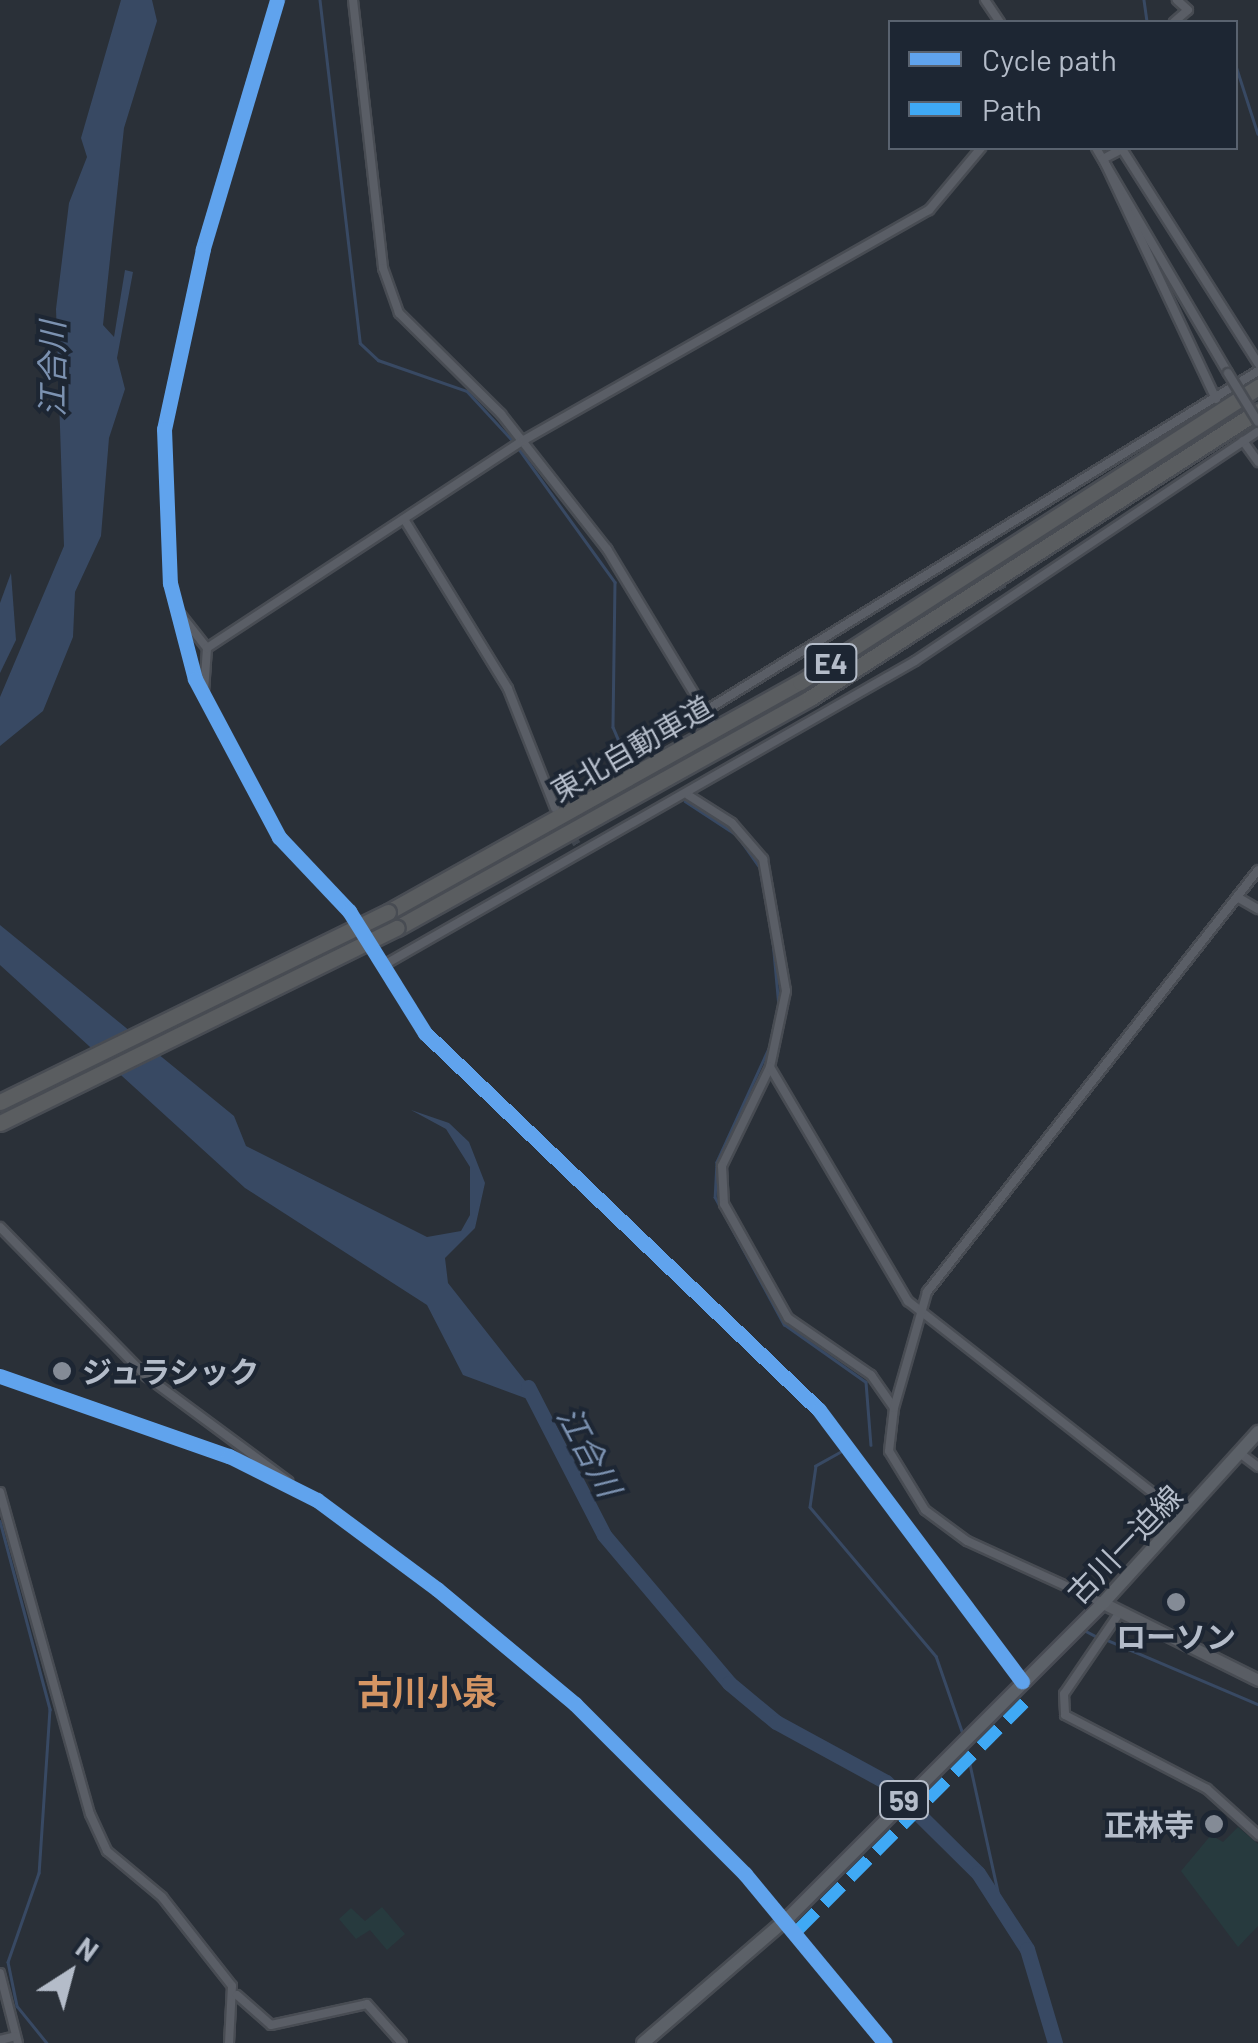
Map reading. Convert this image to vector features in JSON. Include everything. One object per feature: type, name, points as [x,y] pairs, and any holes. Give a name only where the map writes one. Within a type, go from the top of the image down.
[{"type":"highway","name":"東北自動車道","points":[[0,1102],[388,912],[800,682],[1258,387]]},
{"type":"highway","name":"東北自動車道","points":[[0,1123],[396,928],[810,698],[1258,411]]},
{"type":"main road","name":"古川一迫線","points":[[1020,1682],[1185,1518],[1258,1432]]},
{"type":"main road","name":"59","points":[[642,2043],[787,1919],[1020,1682]]},
{"type":"street","points":[[276,0],[203,249],[164,429],[177,610],[204,692],[279,837],[350,912],[437,1047],[819,1410],[1020,1682]]},
{"type":"street","points":[[353,0],[390,292],[403,320],[524,440],[607,548],[712,723]]},
{"type":"street","points":[[1176,20],[1188,10],[1177,0]]},
{"type":"street","points":[[206,648],[524,440],[929,210],[978,150]]},
{"type":"street","points":[[1097,150],[1258,422]]},
{"type":"street","points":[[1103,159],[1120,150]]},
{"type":"street","points":[[1122,150],[1152,209],[1258,362]]},
{"type":"street","points":[[1103,159],[1216,400]]},
{"type":"street","points":[[705,711],[978,548],[1258,371]]},
{"type":"street","points":[[384,965],[688,794],[736,761],[1010,600],[1258,431]]},
{"type":"street","points":[[1244,440],[1258,462]]},
{"type":"street","points":[[404,519],[508,688],[555,808]]},
{"type":"street","points":[[978,548],[984,558]]},
{"type":"street","points":[[1004,591],[1010,600]]},
{"type":"street","points":[[177,610],[206,648],[204,692]]},
{"type":"street","points":[[688,794],[743,833],[769,872],[786,991],[770,1067],[722,1166],[724,1204],[788,1318],[871,1376],[894,1408]]},
{"type":"street","points":[[577,844],[583,855]]},
{"type":"street","points":[[1258,870],[920,1312],[894,1408],[889,1451],[934,1518],[1258,1680]]},
{"type":"street","points":[[1237,898],[1258,909]]},
{"type":"street","points":[[770,1067],[920,1312],[1185,1518]]},
{"type":"street","points":[[0,1227],[146,1376],[317,1500],[575,1704],[787,1919],[885,2043]]},
{"type":"street","points":[[0,1376],[229,1456],[317,1500]]},
{"type":"street","points":[[1241,1454],[1258,1467]]},
{"type":"street","points":[[0,1492],[100,1839],[162,1897],[237,1995],[271,2024],[367,2004],[402,2043]]},
{"type":"street","points":[[1120,1612],[1064,1694],[1065,1715],[1207,1789],[1258,1836]]},
{"type":"street","points":[[0,1973],[17,2039],[0,2040]]},
{"type":"street","points":[[229,2043],[237,1995]]},
{"type":"green space","points":[[1238,1827],[1258,1844],[1258,1926],[1238,1947],[1181,1871],[1211,1835],[1223,1842]]},
{"type":"green space","points":[[382,1907],[405,1934],[387,1950],[370,1930],[356,1939],[339,1919],[351,1908],[365,1921]]},
{"type":"water","points":[[121,0],[152,0],[157,21],[124,128],[103,325],[114,337],[125,270],[133,272],[117,358],[125,389],[109,438],[101,536],[75,592],[73,637],[43,711],[0,746],[0,697],[64,546],[56,309],[69,203],[87,157],[81,138]]},
{"type":"water","points":[[11,573],[16,640],[0,673],[0,603]]},
{"type":"water","points":[[0,925],[234,1116],[246,1146],[427,1237],[461,1231],[470,1215],[470,1167],[446,1129],[411,1110],[449,1123],[469,1142],[485,1183],[475,1228],[445,1258],[448,1283],[544,1405],[463,1375],[427,1305],[245,1188],[0,965]]},
{"type":"waterway","points":[[320,0],[360,343],[378,360],[467,391],[513,441]]},
{"type":"waterway","points":[[1144,0],[1147,20]]},
{"type":"waterway","points":[[1238,72],[1258,134]]},
{"type":"waterway","points":[[519,449],[615,582],[613,727],[628,763]]},
{"type":"waterway","points":[[685,801],[737,835],[761,869]]},
{"type":"waterway","points":[[772,930],[779,1007]]},
{"type":"waterway","points":[[771,1044],[717,1162],[715,1197],[784,1324],[866,1382],[871,1445]]},
{"type":"waterway","name":"江合川","points":[[528,1387],[604,1535],[729,1683],[776,1722],[886,1782],[978,1873],[1027,1949],[1055,2043]]},
{"type":"waterway","points":[[841,1452],[816,1466],[810,1507],[936,1656],[963,1734]]},
{"type":"waterway","points":[[0,1521],[50,1709],[39,1873],[8,1962],[17,2006],[47,2043]]},
{"type":"waterway","points":[[1084,1630],[1099,1638]]},
{"type":"waterway","points":[[1107,1640],[1258,1704]]},
{"type":"waterway","points":[[966,1746],[1000,1901]]},
{"type":"tunnel","points":[[986,562],[1004,591]]},
{"type":"tunnel","points":[[714,727],[733,757]]},
{"type":"tunnel","points":[[560,817],[577,844]]},
{"type":"marked path","points":[[798,1930],[1029,1698]]},
{"type":"cycle path","points":[[277,0],[203,249],[164,429],[170,583],[195,679],[279,837],[349,911],[425,1033],[819,1410],[1022,1681]]},
{"type":"cycle path","points":[[0,1376],[229,1456],[317,1500],[437,1589],[575,1704],[745,1874],[885,2043]]},
{"type":"place","name":"ジュラシック","points":[[62,1371]]},
{"type":"place","name":"ローソン","points":[[1176,1602]]},
{"type":"place","name":"正林寺","points":[[1214,1824]]},
{"type":"district","name":"古川小泉","points":[[427,1691]]}]
